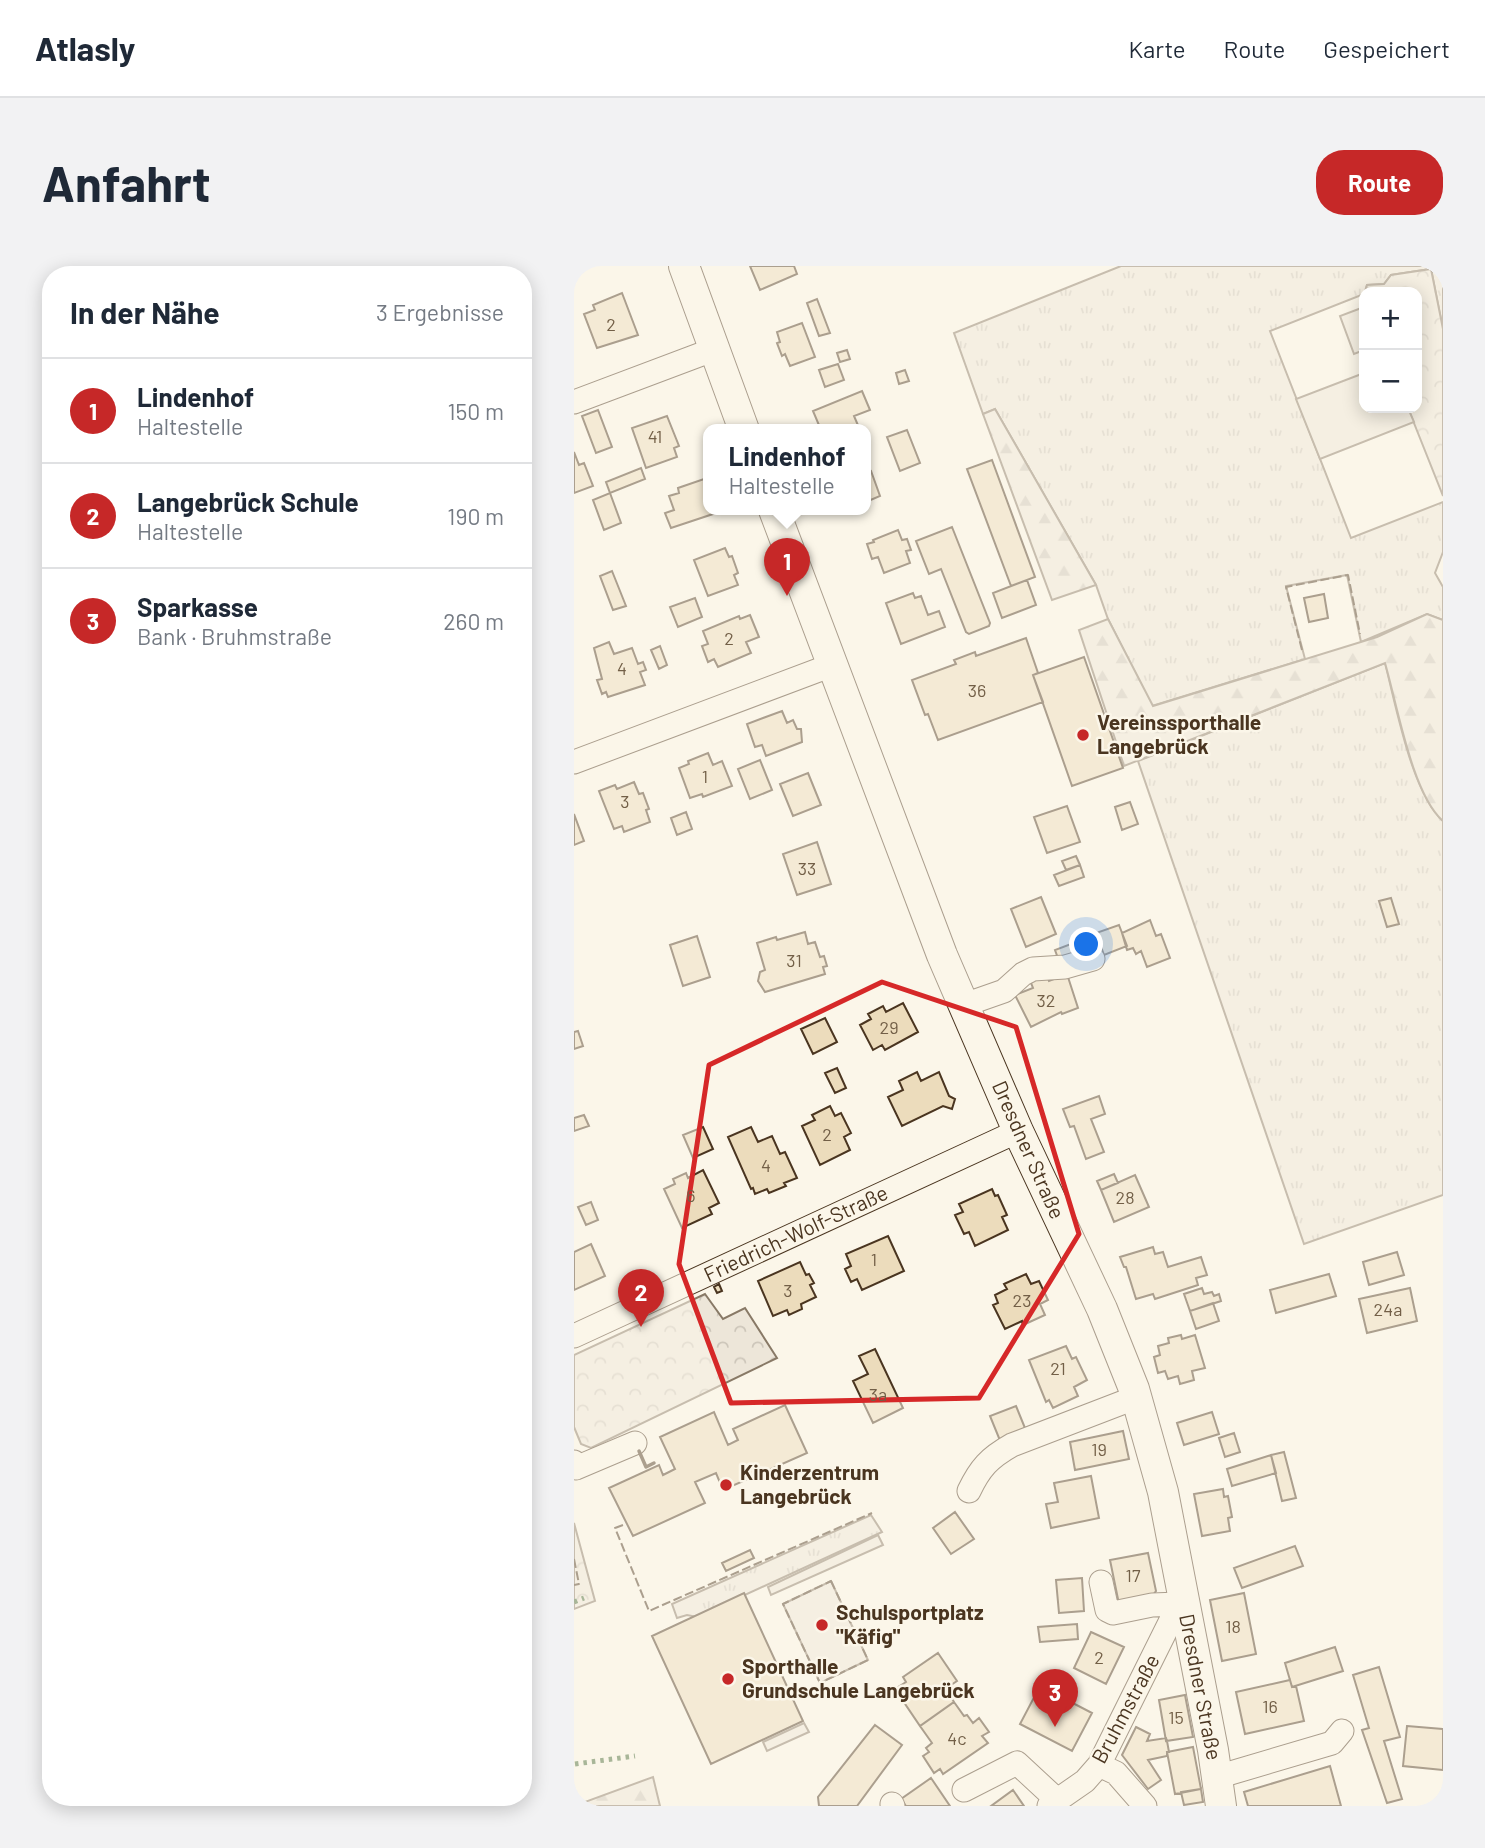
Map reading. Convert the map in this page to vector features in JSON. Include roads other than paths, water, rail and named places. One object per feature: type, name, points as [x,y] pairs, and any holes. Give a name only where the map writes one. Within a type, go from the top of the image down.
[{"type":"main road","points":[[684,266],[742,424]]},
{"type":"main road","name":"Dresdner Straße","points":[[776,515],[942,955],[1018,1131],[1106,1319],[1137,1397],[1163,1492],[1181,1600],[1219,1792]]},
{"type":"street","points":[[574,402],[715,349]]},
{"type":"street","points":[[574,762],[832,665]]},
{"type":"street","points":[[964,1004],[1004,991],[1033,969],[1079,964],[1093,959]]},
{"type":"street","name":"Friedrich-Wolf-Straße","points":[[574,1336],[1018,1131]]},
{"type":"street","points":[[969,1491],[978,1471],[998,1453],[1012,1445],[1137,1397]]},
{"type":"street","points":[[575,1465],[635,1443]]},
{"type":"street","points":[[1101,1582],[1107,1610],[1114,1613],[1181,1600]]},
{"type":"street","name":"Bruhmstraße","points":[[1053,1803],[1085,1780],[1099,1765],[1181,1600]]},
{"type":"street","points":[[1219,1792],[1332,1743],[1342,1731]]},
{"type":"street","points":[[964,1790],[1017,1763],[1053,1803]]},
{"type":"street","points":[[1099,1765],[1116,1773],[1146,1806]]},
{"type":"place","name":"Lindenhof","points":[[787,596]]},
{"type":"place","name":"Vereinssporthalle Langebrück","points":[[1083,735]]},
{"type":"place","name":"Langebrück Schule","points":[[641,1327]]},
{"type":"place","name":"Kinderzentrum Langebrück","points":[[726,1485]]},
{"type":"place","name":"Schulsportplatz \"Käfig\"","points":[[822,1625]]},
{"type":"place","name":"Sporthalle Grundschule Langebrück","points":[[728,1679]]},
{"type":"place","name":"Sparkasse","points":[[1055,1727]]}]
